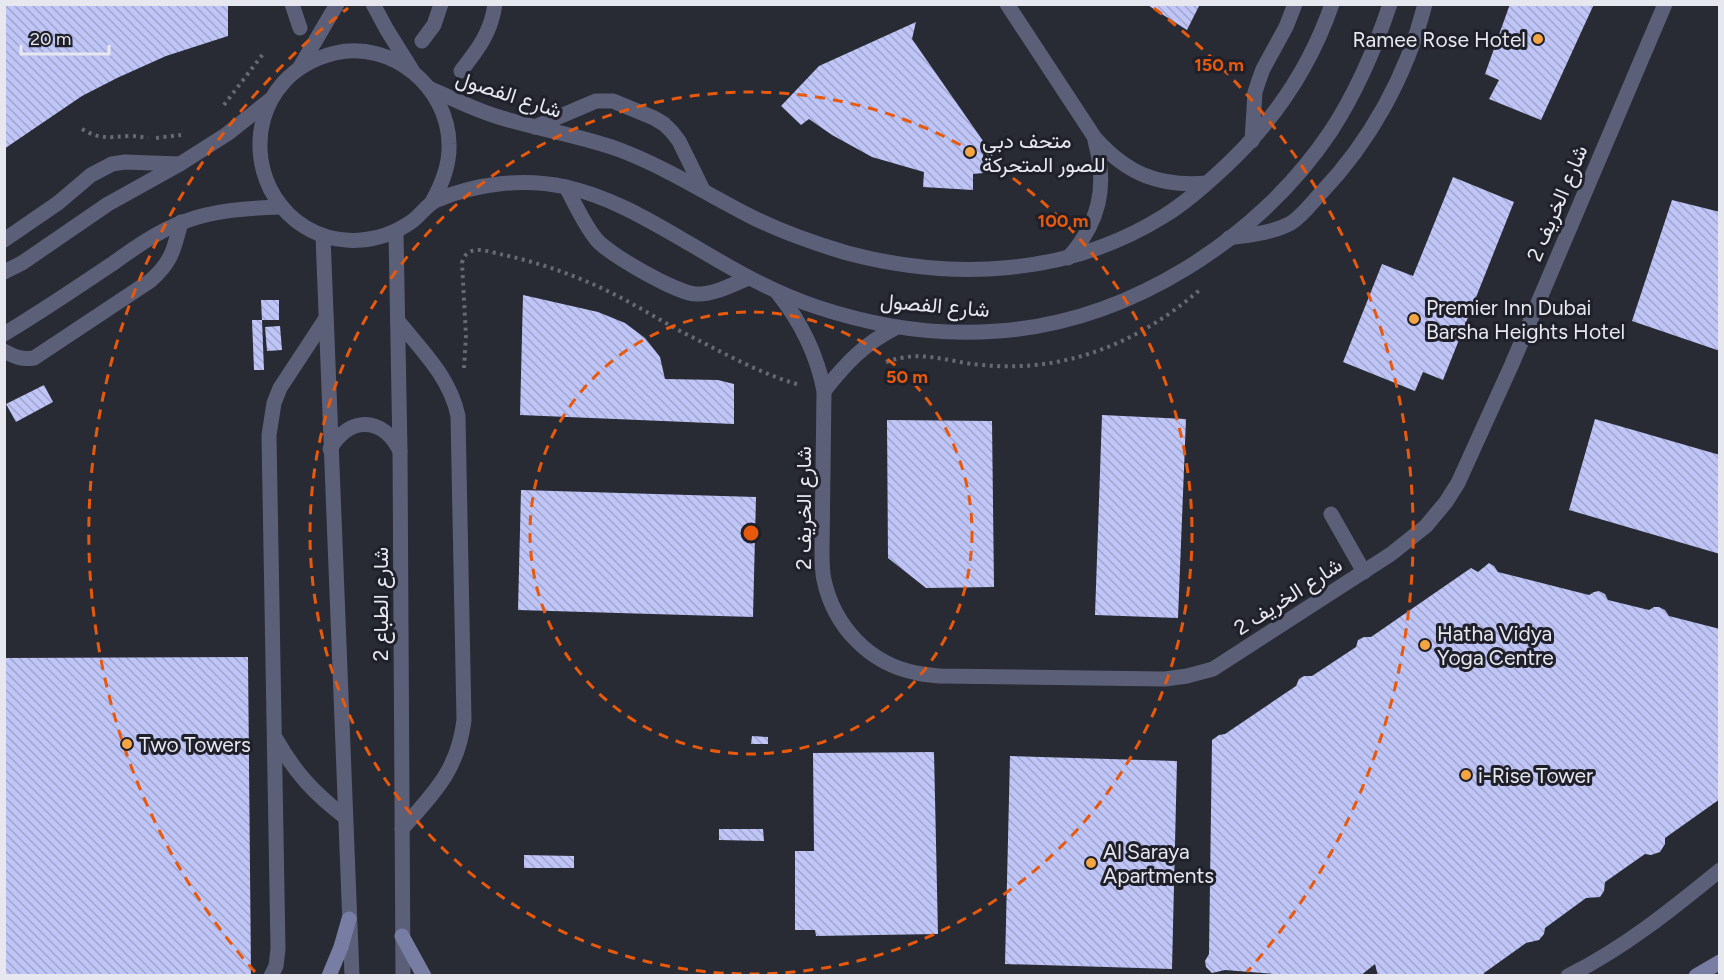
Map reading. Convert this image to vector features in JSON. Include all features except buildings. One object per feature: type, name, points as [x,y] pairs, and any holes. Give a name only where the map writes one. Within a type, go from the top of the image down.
[{"type":"main road","points":[[329,975],[341,947],[349,919]]},
{"type":"main road","points":[[402,936],[424,975]]},
{"type":"main road","points":[[1696,975],[1719,963]]},
{"type":"street","points":[[292,4],[300,28]]},
{"type":"street","points":[[4,272],[22,263],[108,204],[180,164],[227,134],[270,100],[300,67],[337,4]]},
{"type":"street","points":[[270,100],[262,122],[259,144],[261,166],[269,188],[293,219],[322,236],[347,241],[372,240],[396,232],[416,219],[432,202],[442,184],[449,144],[446,124],[440,105],[398,51],[373,4]]},
{"type":"street","points":[[422,41],[434,25],[441,4]]},
{"type":"street","points":[[461,72],[484,41],[493,19],[495,4]]},
{"type":"street","points":[[1007,4],[1095,138],[1108,154],[1144,176],[1176,184],[1207,183]]},
{"type":"street","points":[[1252,141],[1255,92],[1258,80],[1286,27],[1295,4]]},
{"type":"street","name":"شارع الفصول","points":[[429,88],[499,117],[620,150],[665,170],[749,216],[797,237],[898,264],[949,270],[1001,270],[1035,266],[1068,258],[1118,241],[1165,216],[1207,183],[1252,141],[1281,106],[1305,68],[1325,27],[1332,4]]},
{"type":"street","name":"شارع الفصول","points":[[432,202],[464,191],[498,184],[532,183],[566,187],[635,212],[777,292],[856,319],[897,327],[949,332],[999,332],[1048,324],[1097,310],[1144,291],[1188,267],[1229,238],[1267,206],[1294,178],[1330,131],[1356,89],[1377,44],[1390,4]]},
{"type":"street","points":[[1229,238],[1275,230],[1293,222],[1334,180],[1363,141],[1388,98],[1409,54],[1425,4]]},
{"type":"street","name":"شارع الخريف 2","points":[[777,292],[790,308],[810,343],[824,391],[822,552],[824,578],[831,604],[845,629],[865,649],[890,665],[916,673],[940,676],[1137,679],[1187,676],[1213,669],[1409,541],[1426,526],[1446,501],[1458,483],[1512,364],[1665,4]]},
{"type":"street","points":[[300,67],[322,57],[345,51],[368,52],[391,58],[412,70]]},
{"type":"street","points":[[536,127],[596,101],[613,101],[664,124],[679,141],[703,190]]},
{"type":"street","points":[[1068,258],[1082,243],[1099,203],[1101,170],[1095,138]]},
{"type":"street","points":[[4,240],[58,203],[91,175],[112,164],[124,162],[180,164]]},
{"type":"street","points":[[566,187],[590,230],[606,248],[676,289],[696,294],[706,293],[749,278]]},
{"type":"street","points":[[4,334],[46,309],[139,245],[181,222],[246,208],[282,207]]},
{"type":"street","points":[[4,351],[17,358],[26,360],[34,358],[150,281],[166,266],[181,222]]},
{"type":"street","name":"شارع الطباع 2","points":[[396,232],[400,451],[403,975]]},
{"type":"street","name":"شارع الطباع 2","points":[[322,236],[352,975]]},
{"type":"street","points":[[271,975],[276,966],[278,949],[269,435],[280,388],[326,318]]},
{"type":"street","points":[[398,321],[448,386],[455,401],[458,416],[464,720],[462,740],[444,779],[402,829]]},
{"type":"street","points":[[824,391],[856,354],[875,339],[897,327]]},
{"type":"street","points":[[330,449],[337,437],[348,429],[360,425],[373,425],[390,435],[400,451]]},
{"type":"street","points":[[1331,514],[1364,572]]},
{"type":"street","points":[[274,737],[287,760],[304,782],[323,801],[345,817]]},
{"type":"street","points":[[1568,975],[1632,939],[1719,870]]},
{"type":"path","points":[[219,110],[263,54]]},
{"type":"path","points":[[82,129],[99,137],[108,138],[127,136],[168,138],[185,134]]},
{"type":"place","name":"Ramee Rose Hotel","points":[[1538,39]]},
{"type":"place","name":"متحف دبي للصور المتحركة","points":[[970,152]]},
{"type":"place","name":"Premier Inn Dubai Barsha Heights Hotel","points":[[1414,319]]},
{"type":"place","name":"Hatha Vidya Yoga Centre","points":[[1425,645]]},
{"type":"place","name":"Two Towers","points":[[127,744]]},
{"type":"place","name":"i-Rise Tower","points":[[1466,775]]},
{"type":"place","name":"Al Saraya Apartments","points":[[1091,863]]}]
